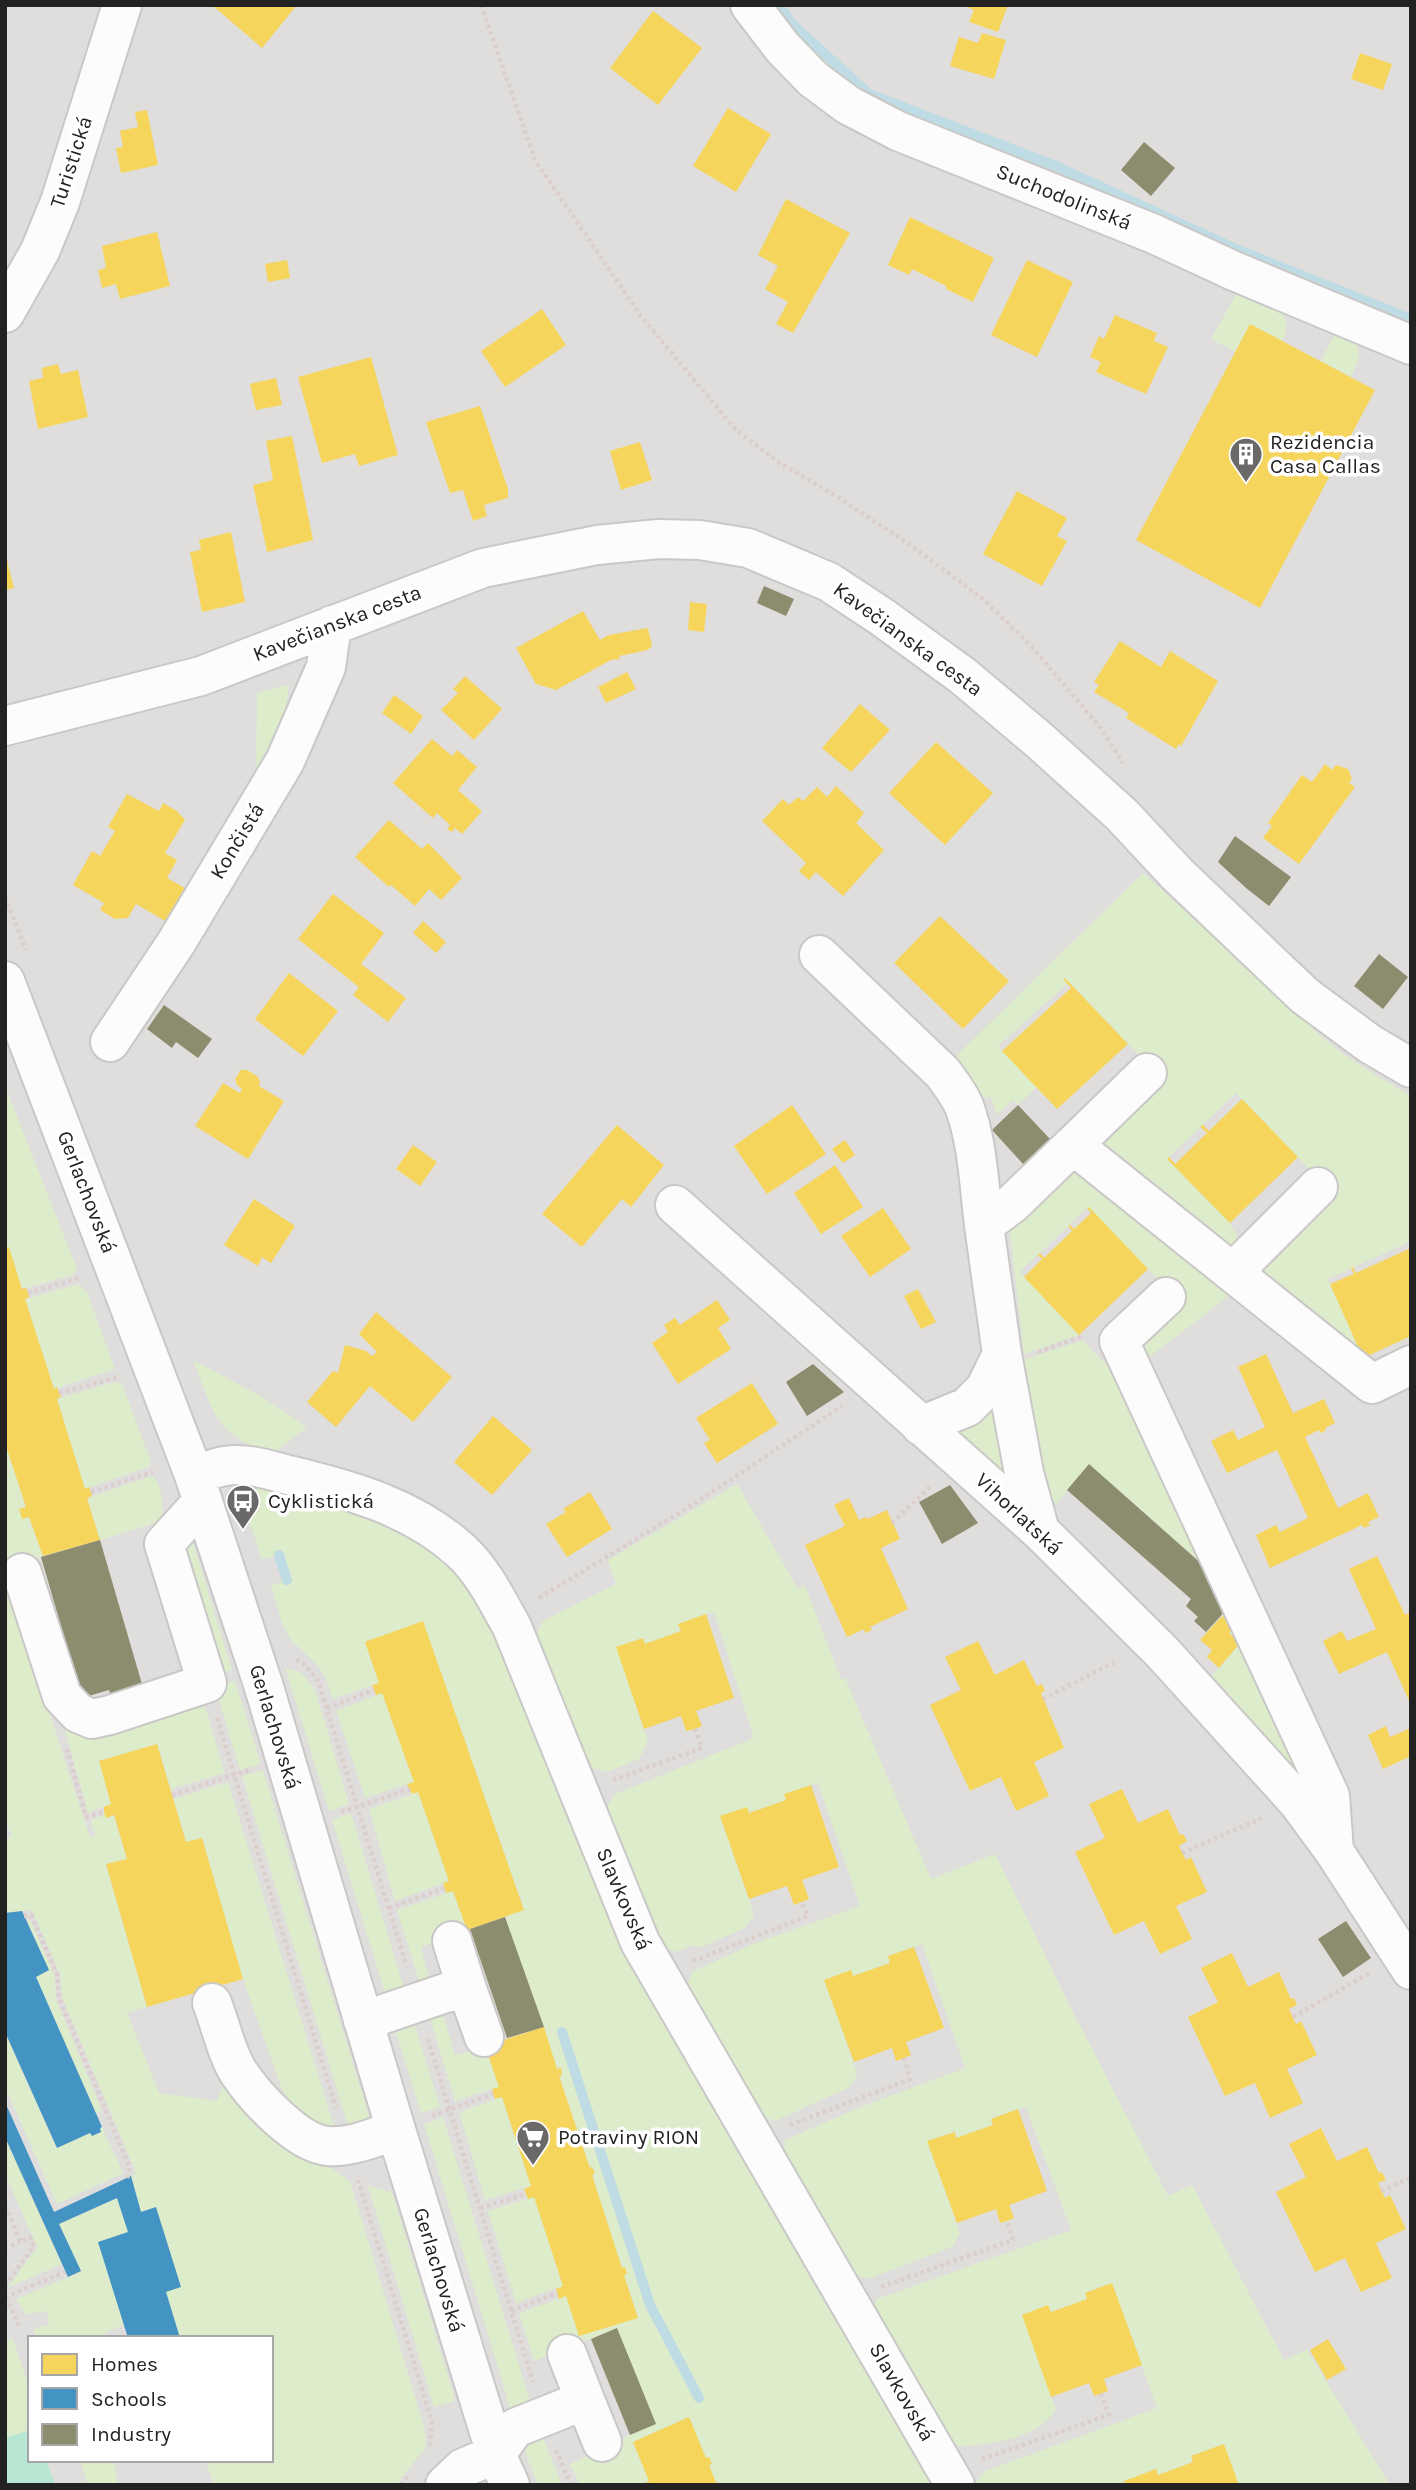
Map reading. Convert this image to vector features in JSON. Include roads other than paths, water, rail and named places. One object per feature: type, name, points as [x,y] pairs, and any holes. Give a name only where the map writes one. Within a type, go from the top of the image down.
[{"type":"street","name":"Turistická","points":[[5,313],[40,251],[60,202],[122,5]]},
{"type":"street","name":"Suchodolinská","points":[[750,5],[783,48],[813,79],[848,105],[898,131],[1154,234],[1234,271],[1411,345]]},
{"type":"street","name":"Kavečianska cesta","points":[[5,726],[201,676],[483,568],[597,545],[659,539],[700,540],[748,548],[829,582],[963,676],[1122,815],[1178,874],[1305,996],[1370,1044],[1411,1068]]},
{"type":"street","name":"Končistá","points":[[110,1042],[176,943],[285,761],[326,667],[332,625]]},
{"type":"street","points":[[819,955],[943,1073],[963,1104],[971,1130],[984,1225],[1019,1353],[1024,1473],[1040,1531]]},
{"type":"street","name":"Gerlachovská","points":[[9,998],[21,1067],[263,1684],[396,2130],[503,2469]]},
{"type":"street","points":[[984,1225],[1012,1205],[1147,1073]]},
{"type":"street","points":[[1073,1145],[1372,1384],[1411,1365]]},
{"type":"street","points":[[1233,1272],[1318,1187]]},
{"type":"street","name":"Vihorlatská","points":[[675,1205],[1040,1531],[1153,1643],[1298,1802],[1406,1962]]},
{"type":"street","name":"Vihorlatská","points":[[1166,1297],[1119,1341],[1331,1796],[1334,1852]]},
{"type":"street","points":[[921,1426],[967,1407],[1019,1353]]},
{"type":"street","name":"Slavkovská","points":[[186,1482],[226,1465],[261,1468],[333,1486],[392,1506],[430,1527],[463,1553],[490,1589],[507,1618],[640,1942],[951,2478]]},
{"type":"street","points":[[23,1573],[62,1696],[78,1713],[92,1719],[110,1715],[207,1683],[164,1544],[186,1482]]},
{"type":"street","points":[[452,1941],[484,2038]]},
{"type":"street","points":[[363,2021],[467,1986]]},
{"type":"street","points":[[212,2003],[237,2071],[283,2121],[304,2137],[326,2146],[348,2145],[396,2130]]},
{"type":"street","points":[[567,2354],[601,2442]]},
{"type":"street","points":[[445,2485],[463,2469],[503,2469],[515,2428],[585,2400]]},
{"type":"waterway","points":[[779,5],[792,24],[869,94],[1056,166],[1236,249],[1411,319]]},
{"type":"waterway","points":[[279,1555],[287,1580]]},
{"type":"waterway","points":[[562,2032],[650,2305],[699,2398]]},
{"type":"place","name":"Rezidencia Casa Callas","points":[[1246,484]]},
{"type":"place","name":"Cyklistická","points":[[243,1531]]},
{"type":"place","name":"Potraviny RION","points":[[533,2167]]}]
